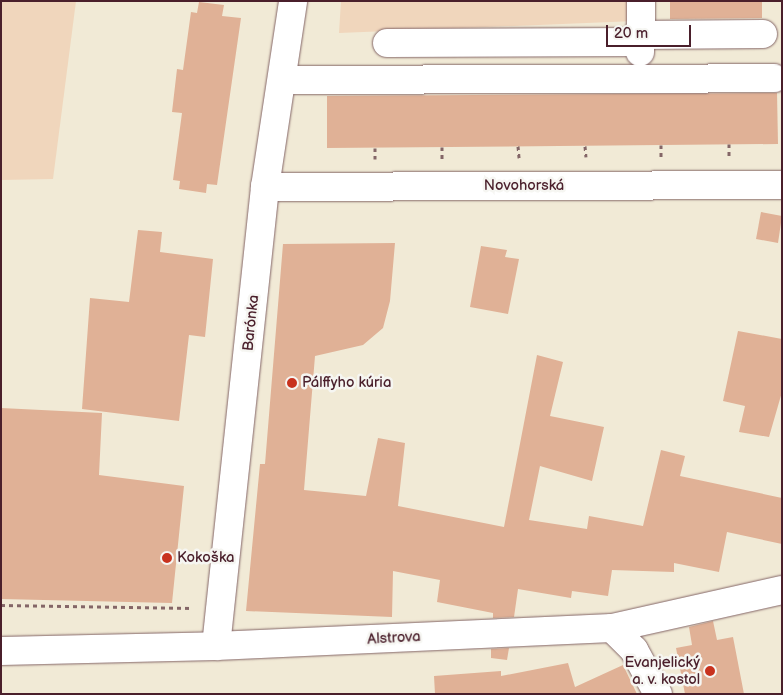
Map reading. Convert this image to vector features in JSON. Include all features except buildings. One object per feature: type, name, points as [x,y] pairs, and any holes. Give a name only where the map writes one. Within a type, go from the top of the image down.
[{"type":"street","name":"Barónka","points":[[216,646],[265,187],[293,1]]},
{"type":"street","points":[[640,80],[641,1]]},
{"type":"street","points":[[387,43],[641,39],[763,34]]},
{"type":"street","points":[[282,80],[774,78]]},
{"type":"street","name":"Novohorská","points":[[265,187],[782,186]]},
{"type":"street","name":"Alstrova","points":[[1,651],[216,646],[612,628],[782,590]]},
{"type":"street","points":[[612,628],[634,650],[658,694]]},
{"type":"path","points":[[1,605],[197,608]]},
{"type":"shaded area","points":[[1,1],[76,1],[53,179],[1,180]]},
{"type":"shaded area","points":[[341,1],[635,1],[635,21],[339,33]]},
{"type":"place","name":"Pálffyho kúria","points":[[292,383]]},
{"type":"place","name":"Kokoška","points":[[167,558]]},
{"type":"place","name":"Evanjelický a. v. kostol","points":[[710,671]]}]
